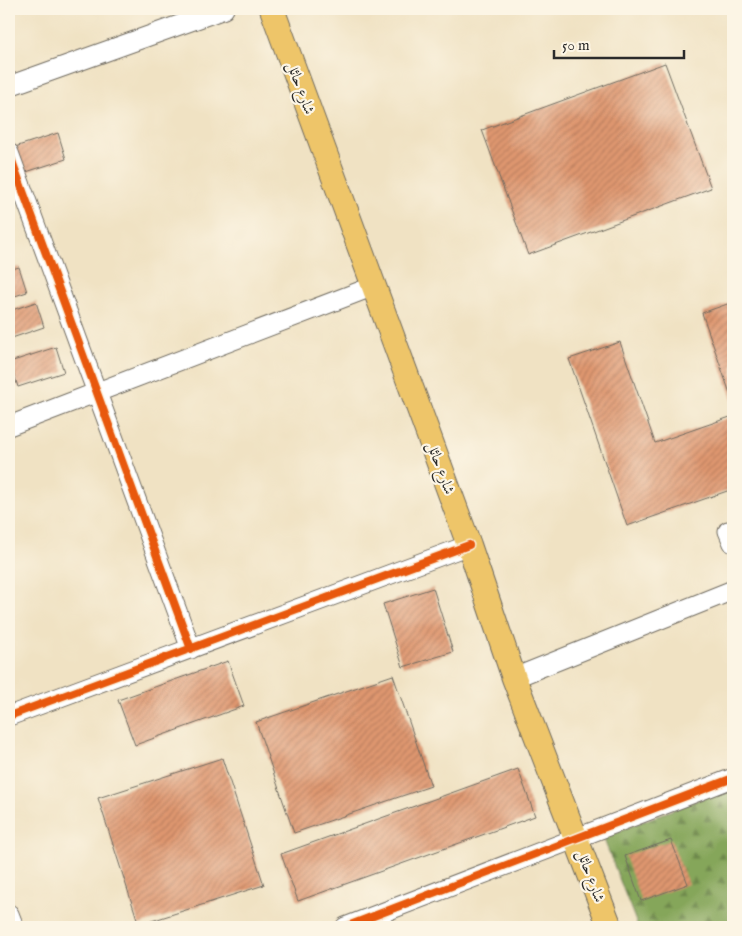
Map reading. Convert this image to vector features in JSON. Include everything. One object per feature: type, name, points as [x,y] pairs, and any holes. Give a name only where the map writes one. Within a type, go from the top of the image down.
[{"type":"main road","name":"شارع حائل","points":[[272,9],[469,545],[514,678],[610,927]]},
{"type":"street","points":[[9,86],[224,9]]},
{"type":"street","points":[[9,153],[191,649]]},
{"type":"street","points":[[9,426],[374,286]]},
{"type":"street","points":[[9,716],[469,545]]},
{"type":"street","points":[[514,678],[733,590]]},
{"type":"street","points":[[345,927],[576,836],[733,778]]},
{"type":"street","points":[[9,914],[14,927]]},
{"type":"green space","points":[[733,786],[733,927],[638,927],[603,837]]},
{"type":"building","points":[[665,63],[711,188],[528,255],[482,130]]},
{"type":"building","points":[[58,133],[66,159],[20,174],[12,148]]},
{"type":"building","points":[[19,267],[27,292],[9,298],[9,270]]},
{"type":"building","points":[[36,302],[44,327],[9,339],[9,311]]},
{"type":"building","points":[[733,302],[733,402],[702,313]]},
{"type":"building","points":[[620,342],[655,443],[733,416],[733,489],[627,526],[569,359]]},
{"type":"building","points":[[56,347],[64,372],[18,387],[10,362]]},
{"type":"building","points":[[433,588],[453,652],[403,667],[383,604]]},
{"type":"building","points":[[228,661],[244,706],[135,745],[118,700]]},
{"type":"building","points":[[393,675],[431,786],[294,833],[256,722]]},
{"type":"building","points":[[222,758],[264,885],[139,925],[98,798]]},
{"type":"building","points":[[518,769],[535,816],[298,901],[281,854]]},
{"type":"building","points":[[671,840],[688,884],[641,901],[625,856]]},
{"type":"cycle path","points":[[9,153],[191,649]]},
{"type":"cycle path","points":[[9,716],[469,545]]},
{"type":"cycle path","points":[[345,927],[733,778]]}]
